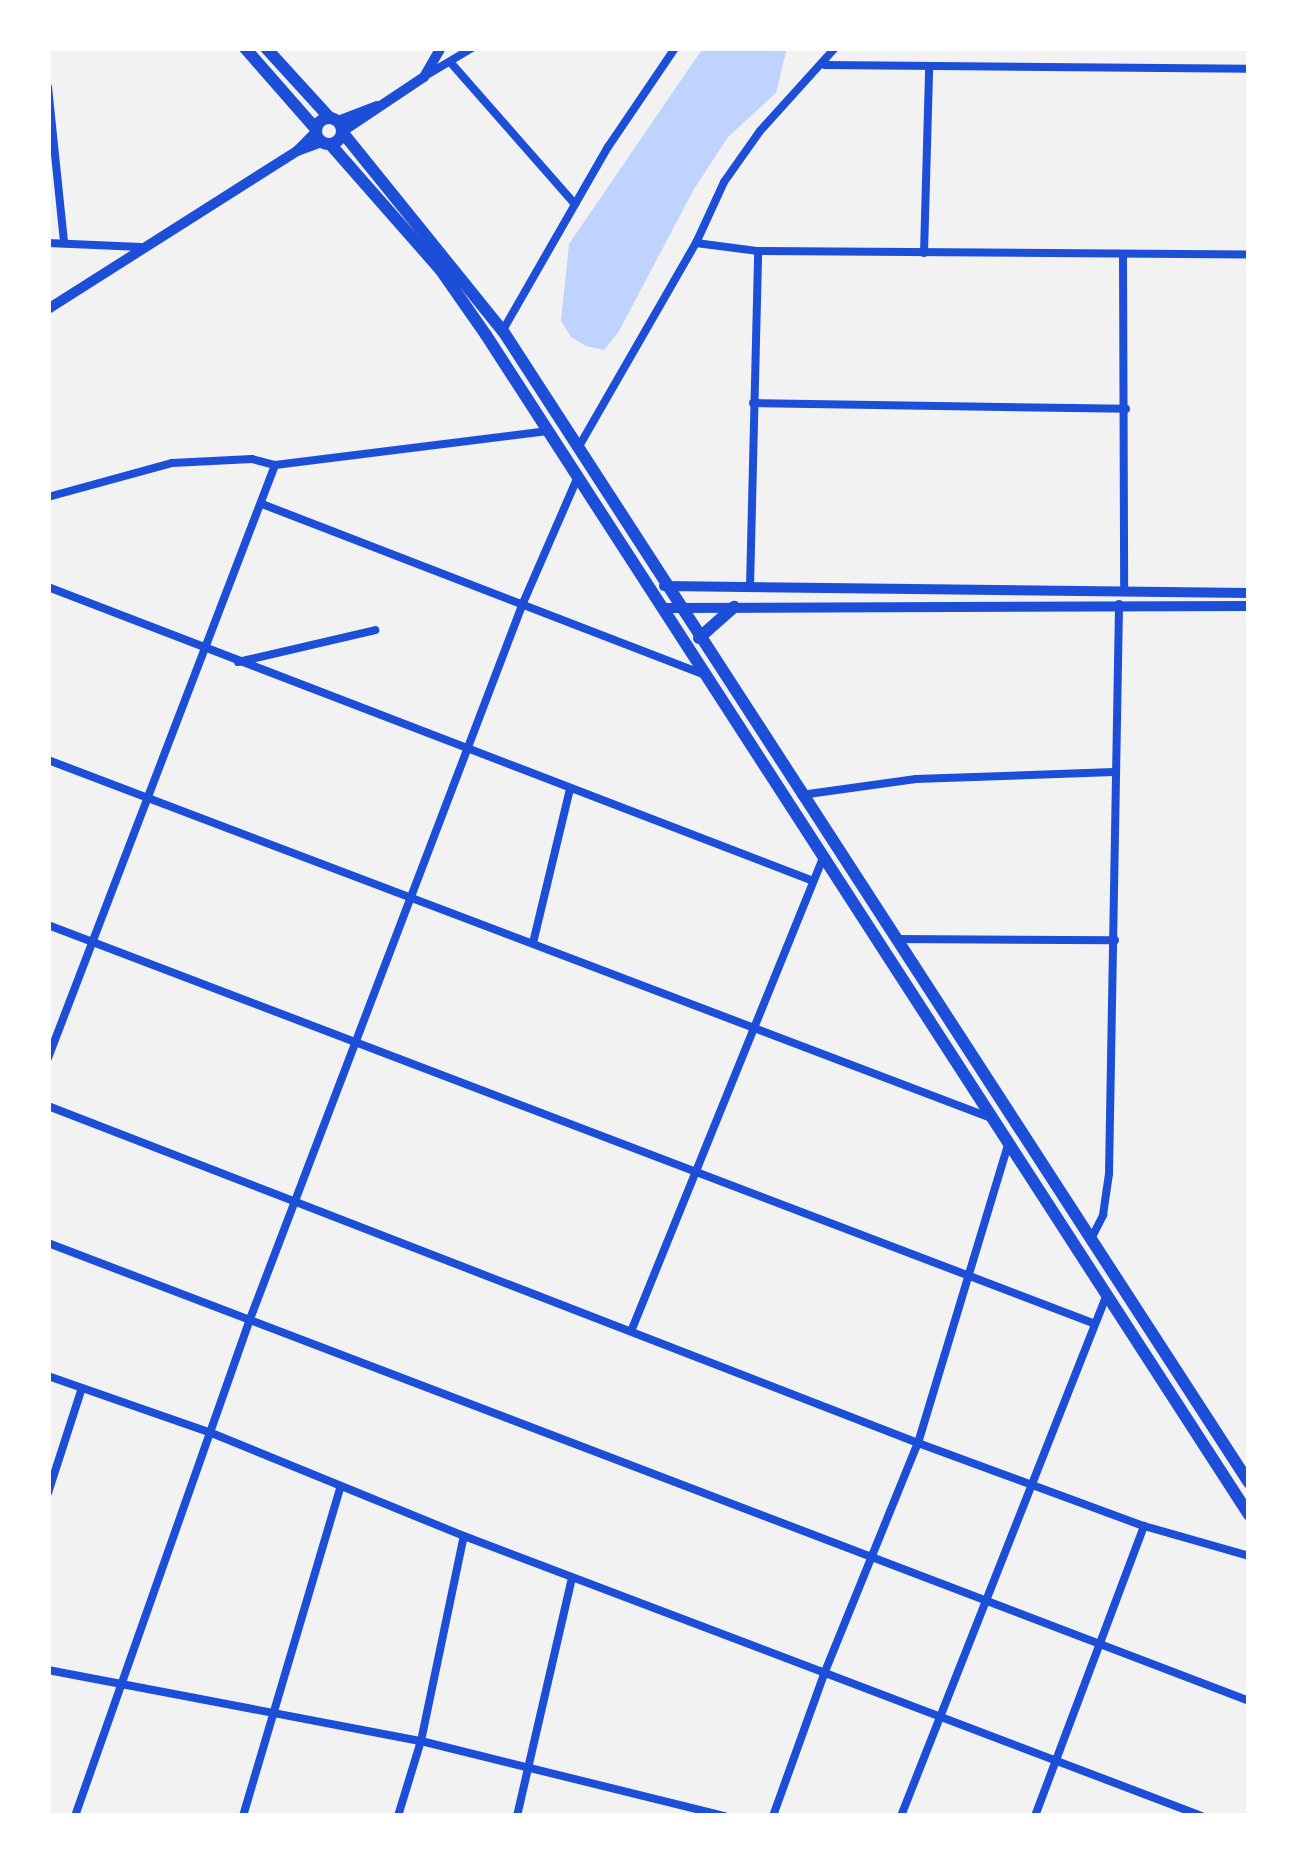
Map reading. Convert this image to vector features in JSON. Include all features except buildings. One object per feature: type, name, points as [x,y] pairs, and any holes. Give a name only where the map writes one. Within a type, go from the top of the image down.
[{"type":"main road","points":[[244,48],[440,269],[650,587],[699,638],[1249,1483]]},
{"type":"main road","points":[[266,48],[338,126],[502,331],[666,586],[671,606],[709,676],[1249,1515]]},
{"type":"main road","points":[[321,137],[338,126]]},
{"type":"main road","points":[[321,137],[338,126]]},
{"type":"main road","points":[[699,638],[734,607]]},
{"type":"street","points":[[424,76],[441,48]]},
{"type":"street","points":[[338,126],[472,48]]},
{"type":"street","points":[[502,331],[575,204],[675,48]]},
{"type":"street","points":[[577,449],[696,243],[724,182],[760,131],[835,48]]},
{"type":"street","points":[[451,63],[575,204]]},
{"type":"street","points":[[824,65],[1249,69]]},
{"type":"street","points":[[924,253],[929,69]]},
{"type":"street","points":[[48,87],[64,244]]},
{"type":"street","points":[[48,309],[321,137]]},
{"type":"street","points":[[48,243],[141,247]]},
{"type":"street","points":[[696,243],[758,250],[1249,254]]},
{"type":"street","points":[[750,588],[758,250]]},
{"type":"street","points":[[1090,1241],[1103,1215],[1109,1174],[1114,772],[1126,409],[1123,255]]},
{"type":"street","points":[[753,403],[1126,409]]},
{"type":"street","points":[[48,497],[172,463],[252,459],[274,465],[548,431]]},
{"type":"street","points":[[48,1058],[207,651],[274,465]]},
{"type":"street","points":[[76,1816],[250,1318],[467,749],[577,479]]},
{"type":"street","points":[[262,504],[709,676]]},
{"type":"street","points":[[48,587],[811,880]]},
{"type":"street","points":[[650,587],[1121,598],[1249,606]]},
{"type":"street","points":[[671,606],[1249,593]]},
{"type":"street","points":[[237,663],[375,630]]},
{"type":"street","points":[[48,760],[994,1118]]},
{"type":"street","points":[[799,795],[916,779],[1114,772]]},
{"type":"street","points":[[533,943],[571,789]]},
{"type":"street","points":[[632,1329],[824,856]]},
{"type":"street","points":[[48,925],[1093,1324]]},
{"type":"street","points":[[894,939],[1115,940]]},
{"type":"street","points":[[48,1106],[632,1329],[918,1444],[1144,1526],[1249,1556]]},
{"type":"street","points":[[773,1816],[824,1674],[918,1444],[1009,1142]]},
{"type":"street","points":[[48,1243],[981,1603],[1249,1701]]},
{"type":"street","points":[[901,1816],[981,1603],[1107,1293]]},
{"type":"street","points":[[48,1376],[209,1432],[340,1488],[1055,1761],[1172,1811],[1202,1816]]},
{"type":"street","points":[[48,1493],[82,1388]]},
{"type":"street","points":[[243,1816],[340,1488]]},
{"type":"street","points":[[1035,1816],[1103,1646],[1144,1526]]},
{"type":"street","points":[[398,1816],[421,1741],[464,1536]]},
{"type":"street","points":[[517,1816],[572,1577]]},
{"type":"street","points":[[48,1670],[530,1764],[725,1816]]},
{"type":"water","points":[[703,48],[787,48],[776,93],[728,137],[694,189],[619,331],[604,350],[586,346],[571,337],[561,321],[569,244]]}]
